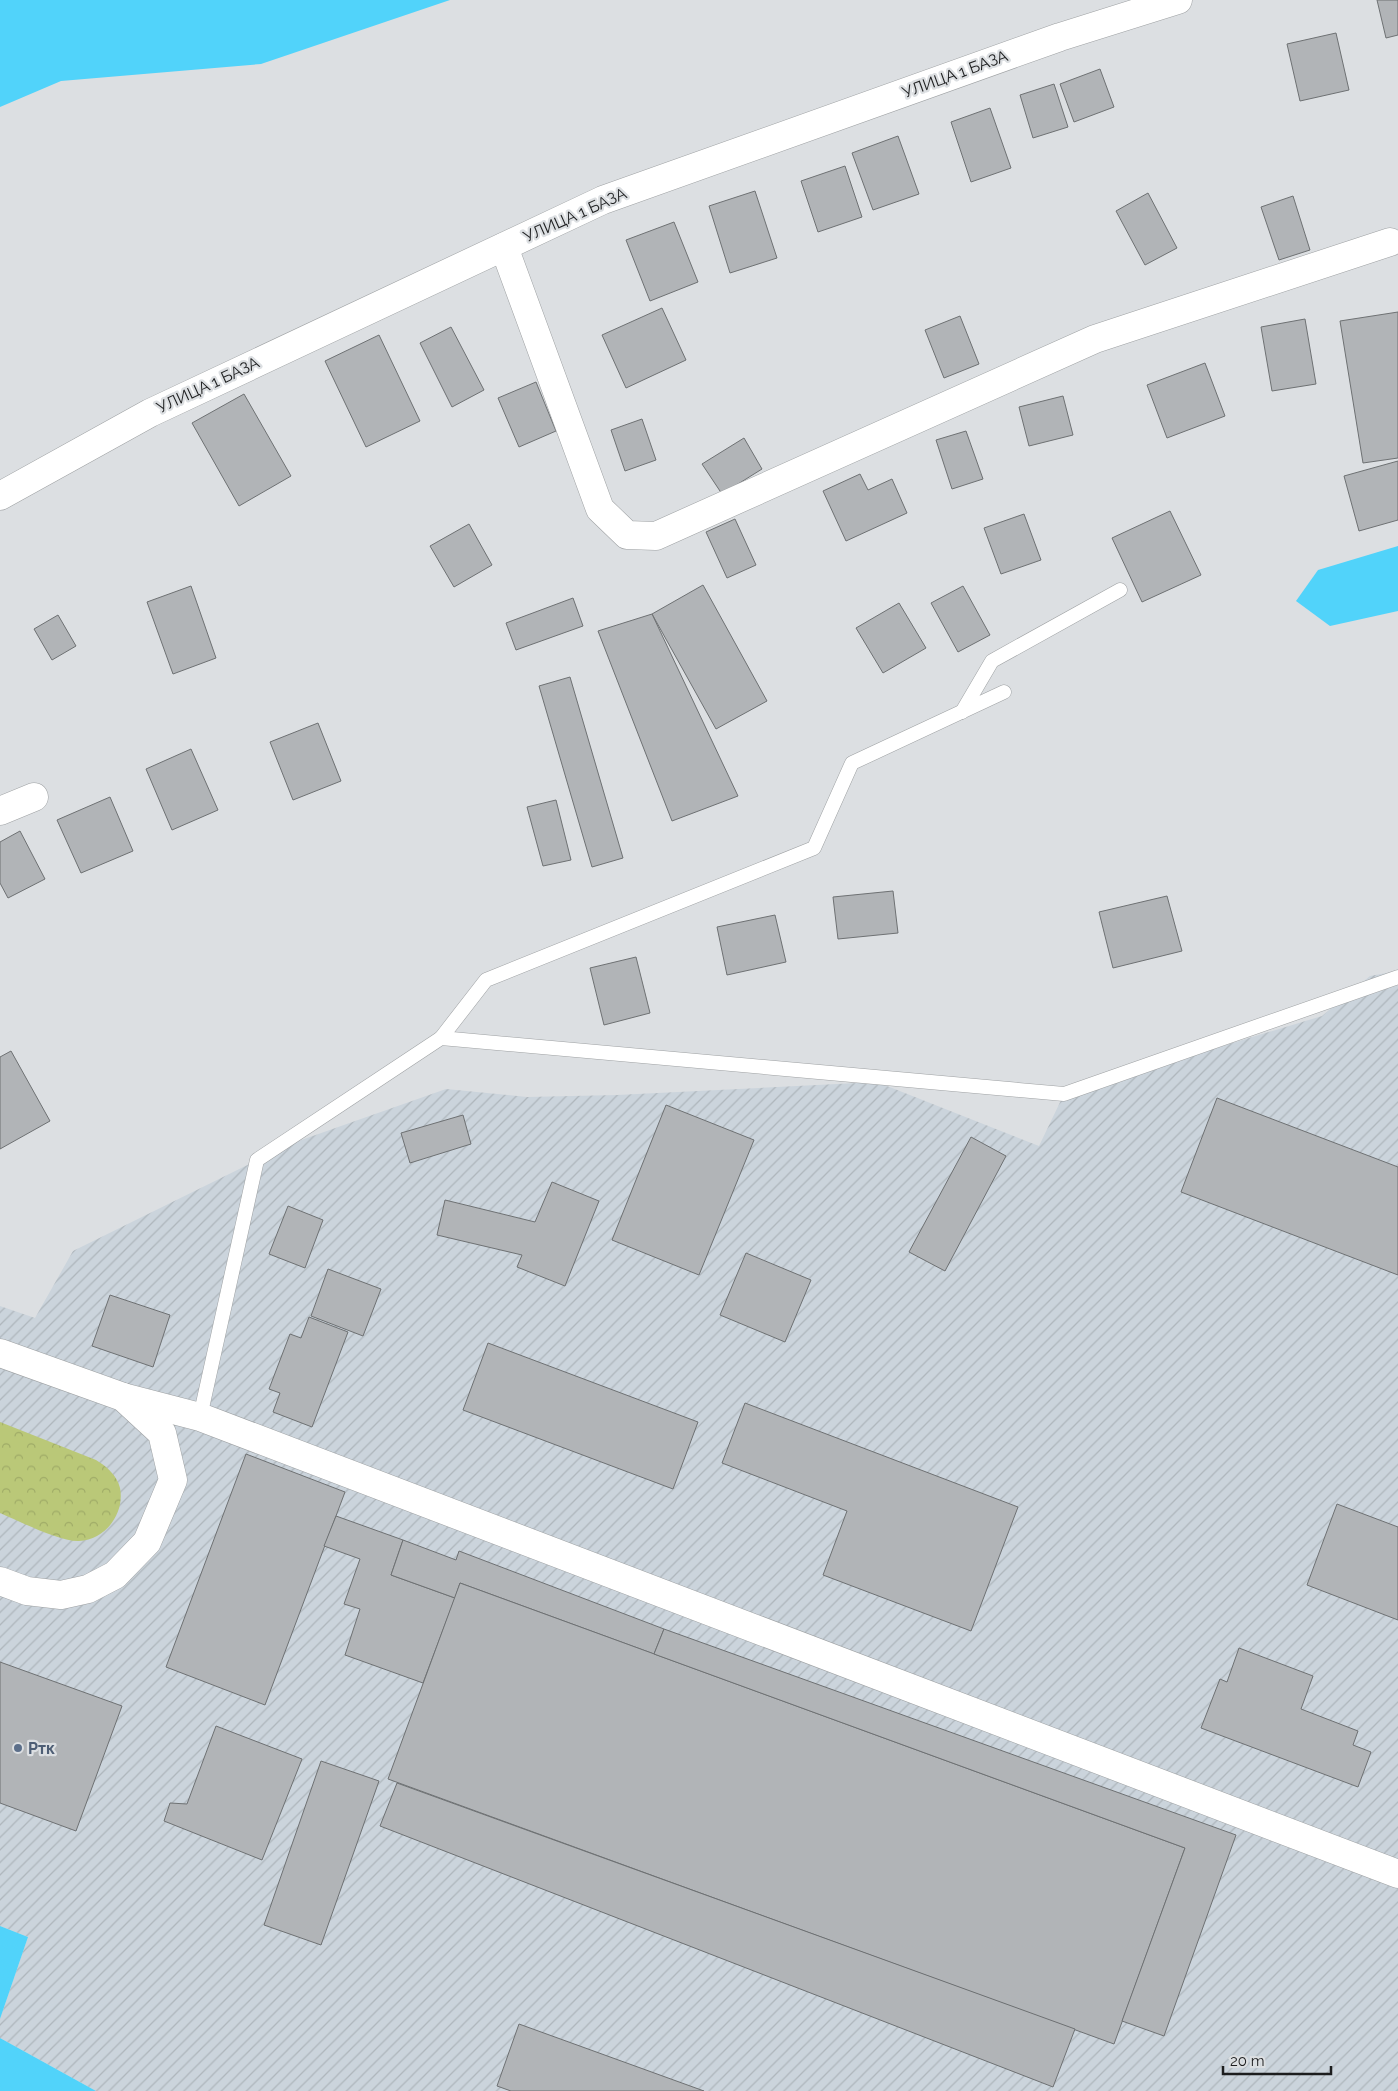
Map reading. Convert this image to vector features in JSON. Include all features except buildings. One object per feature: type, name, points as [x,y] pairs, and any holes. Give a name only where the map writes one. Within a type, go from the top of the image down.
[{"type":"street","name":"УЛИЦА 1 БАЗА","points":[[0,496],[150,413],[603,200],[1060,37],[1178,0]]},
{"type":"street","points":[[504,247],[600,508],[626,535],[656,536],[1095,339],[1390,242]]},
{"type":"street","points":[[0,811],[34,796]]},
{"type":"street","points":[[0,1353],[123,1397],[200,1417],[1398,1874]]},
{"type":"street","points":[[0,1581],[27,1591],[61,1594],[88,1589],[115,1575],[147,1542],[173,1480],[162,1433],[123,1397]]},
{"type":"lane","points":[[962,712],[992,661],[1120,590]]},
{"type":"lane","points":[[200,1417],[257,1160],[441,1038],[486,980],[814,848],[852,763],[1004,692]]},
{"type":"lane","points":[[441,1038],[1064,1094],[1398,977]]},
{"type":"shaded area","points":[[1398,971],[1398,2091],[96,2091],[0,2038],[0,2019],[28,1937],[0,1926],[0,1306],[35,1318],[73,1251],[290,1144],[446,1089],[527,1097],[617,1095],[877,1082],[1039,1146],[1064,1094],[1322,1016],[1370,976]]},
{"type":"green space","points":[[0,1422],[96,1460],[111,1471],[119,1483],[121,1498],[116,1516],[105,1531],[88,1540],[71,1540],[61,1538],[0,1513]]},
{"type":"water","points":[[0,0],[450,0],[261,64],[61,81],[0,107]]},
{"type":"water","points":[[1398,546],[1398,611],[1330,626],[1296,601],[1318,570]]},
{"type":"water","points":[[0,1926],[28,1937],[0,2019]]},
{"type":"water","points":[[0,2038],[96,2091],[0,2091]]},
{"type":"place","name":"Ртк","points":[[18,1748]]}]
